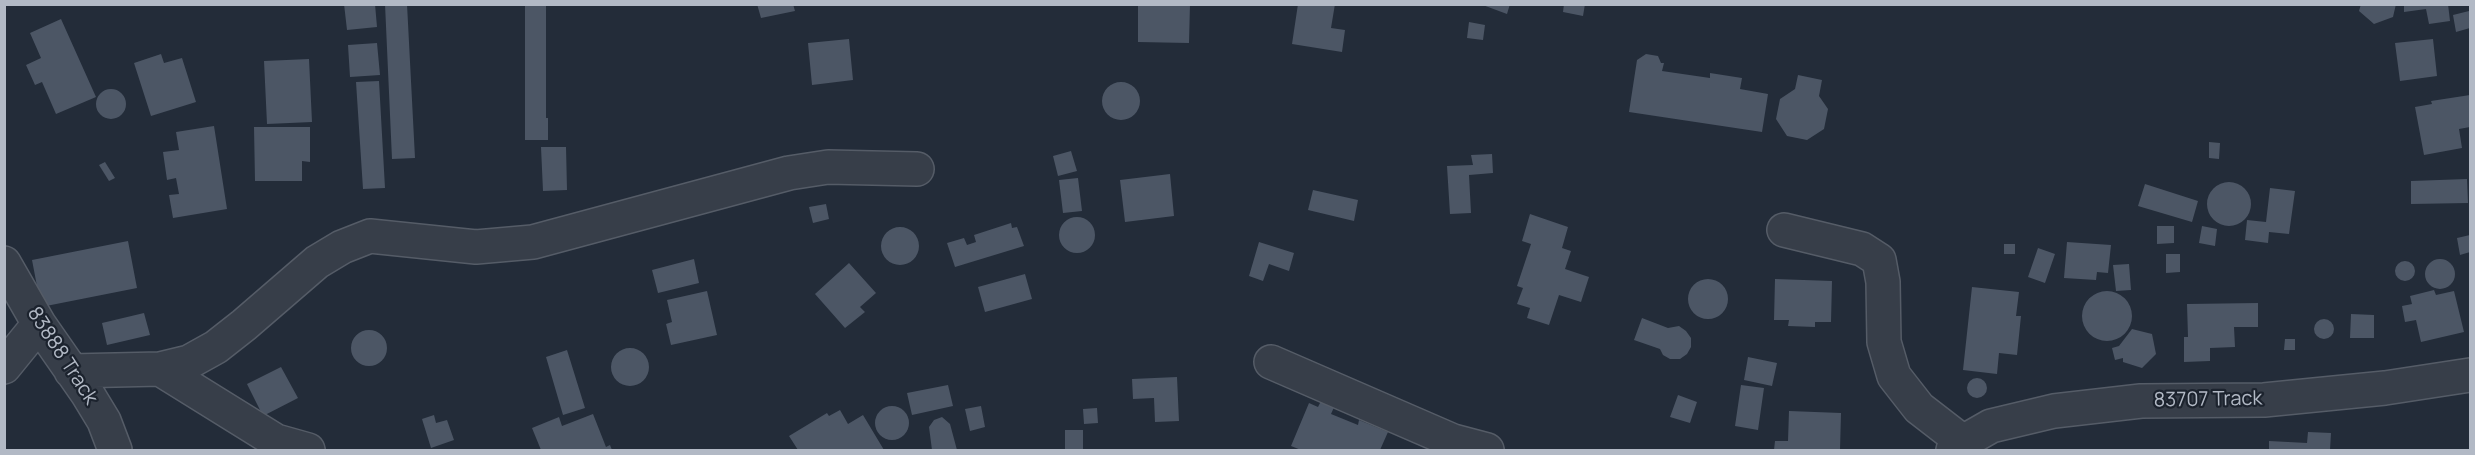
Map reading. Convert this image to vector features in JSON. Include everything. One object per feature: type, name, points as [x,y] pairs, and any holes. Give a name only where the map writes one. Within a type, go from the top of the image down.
[{"type":"street","points":[[72,371],[160,369],[189,362],[216,347],[317,262],[342,247],[370,236],[476,247],[533,242],[789,173],[828,167],[917,169]]},
{"type":"street","points":[[1784,230],[1862,249],[1879,260],[1883,282],[1884,342],[1893,376],[1918,408],[1958,446]]},
{"type":"street","name":"83888 Track","points":[[4,263],[39,324],[104,421],[115,450]]},
{"type":"street","points":[[4,367],[39,324]]},
{"type":"street","points":[[1271,362],[1453,441],[1487,450]]},
{"type":"street","points":[[160,369],[276,441],[308,450]]},
{"type":"street","name":"83707 Track","points":[[1958,446],[1991,426],[2054,411],[2141,401],[2264,400],[2385,388],[2470,375]]},
{"type":"building","points":[[344,4],[375,4],[377,27],[347,30]]},
{"type":"building","points":[[385,4],[407,4],[415,158],[392,159]]},
{"type":"building","points":[[525,4],[546,4],[548,140],[525,140]]},
{"type":"building","points":[[757,4],[793,4],[795,11],[761,18]]},
{"type":"building","points":[[1138,4],[1190,4],[1189,43],[1138,42]]},
{"type":"building","points":[[1298,4],[1335,4],[1331,28],[1345,30],[1342,52],[1292,44]]},
{"type":"building","points":[[1480,4],[1510,4],[1507,14]]},
{"type":"building","points":[[1564,4],[1585,4],[1583,16],[1563,12]]},
{"type":"building","points":[[2361,4],[2396,4],[2393,17],[2374,24],[2359,11]]},
{"type":"building","points":[[2404,4],[2448,4],[2450,21],[2429,24],[2426,9],[2404,12]]},
{"type":"building","points":[[2469,11],[2470,28],[2456,32],[2453,15]]},
{"type":"building","points":[[61,19],[96,97],[56,114],[42,82],[35,85],[26,65],[41,58],[30,33]]},
{"type":"building","points":[[1469,22],[1485,25],[1483,40],[1467,38]]},
{"type":"building","points":[[849,39],[853,80],[812,85],[808,43]]},
{"type":"building","points":[[2433,39],[2437,76],[2400,81],[2395,43]]},
{"type":"building","points":[[377,43],[380,75],[350,77],[348,45]]},
{"type":"building","points":[[161,54],[164,63],[182,58],[196,102],[151,116],[134,63]]},
{"type":"building","points":[[1646,54],[1658,56],[1661,63],[1664,63],[1662,71],[1710,78],[1710,73],[1742,78],[1740,89],[1768,94],[1762,132],[1629,112],[1637,60]]},
{"type":"building","points":[[309,59],[312,122],[267,124],[264,61]]},
{"type":"building","points":[[1798,75],[1822,80],[1819,96],[1828,109],[1824,129],[1807,140],[1787,136],[1776,119],[1780,99],[1795,89]]},
{"type":"building","points":[[379,81],[385,188],[363,189],[356,82]]},
{"type":"building","points":[[1121,82],[1134,88],[1140,101],[1134,114],[1121,120],[1108,114],[1102,101],[1108,88]]},
{"type":"building","points":[[111,89],[121,94],[126,104],[121,114],[111,119],[101,114],[96,104],[101,94]]},
{"type":"building","points":[[2470,95],[2470,127],[2459,129],[2462,148],[2424,155],[2415,107],[2432,104],[2431,101]]},
{"type":"building","points":[[214,126],[227,209],[173,218],[169,195],[179,194],[176,178],[167,180],[163,152],[179,150],[176,132]]},
{"type":"building","points":[[254,127],[310,127],[310,162],[302,161],[302,181],[255,181]]},
{"type":"building","points":[[2209,142],[2220,143],[2219,159],[2209,158]]},
{"type":"building","points":[[541,147],[566,147],[567,190],[543,191]]},
{"type":"building","points":[[1071,151],[1077,171],[1058,176],[1053,156]]},
{"type":"building","points":[[1492,154],[1493,173],[1469,175],[1471,213],[1450,214],[1447,166],[1473,165],[1471,155]]},
{"type":"building","points":[[105,162],[115,178],[109,181],[99,165]]},
{"type":"building","points":[[1170,174],[1174,216],[1125,222],[1120,180]]},
{"type":"building","points":[[1078,178],[1082,211],[1063,213],[1059,180]]},
{"type":"building","points":[[2467,179],[2468,203],[2411,204],[2411,181]]},
{"type":"building","points":[[2229,182],[2245,188],[2251,204],[2245,220],[2229,226],[2213,220],[2207,204],[2213,188]]},
{"type":"building","points":[[2145,184],[2198,201],[2192,222],[2138,206]]},
{"type":"building","points":[[2270,188],[2295,191],[2289,234],[2269,232],[2268,243],[2245,240],[2247,220],[2266,222]]},
{"type":"building","points":[[1313,190],[1358,200],[1354,221],[1308,210]]},
{"type":"building","points":[[826,204],[829,219],[813,223],[809,207]]},
{"type":"building","points":[[1530,214],[1568,227],[1562,248],[1571,251],[1565,269],[1589,277],[1581,302],[1559,295],[1549,325],[1527,318],[1530,308],[1517,304],[1523,288],[1517,286],[1531,244],[1522,241]]},
{"type":"building","points":[[1077,217],[1090,222],[1095,235],[1090,248],[1077,253],[1064,248],[1059,235],[1064,222]]},
{"type":"building","points":[[1011,223],[1012,228],[1017,227],[1024,246],[955,267],[947,243],[964,238],[967,245],[976,242],[974,235]]},
{"type":"building","points":[[2157,226],[2174,226],[2174,243],[2157,244]]},
{"type":"building","points":[[2202,226],[2217,229],[2215,246],[2199,243]]},
{"type":"building","points":[[900,227],[914,232],[919,246],[914,260],[900,265],[886,260],[881,246],[886,232]]},
{"type":"building","points":[[2470,235],[2470,252],[2460,255],[2457,238]]},
{"type":"building","points":[[128,241],[137,288],[41,307],[32,260]]},
{"type":"building","points":[[1259,242],[1294,253],[1289,271],[1269,264],[1263,281],[1249,276]]},
{"type":"building","points":[[2067,242],[2111,245],[2108,273],[2097,272],[2096,280],[2064,278]]},
{"type":"building","points":[[2004,244],[2015,244],[2015,254],[2004,254]]},
{"type":"building","points":[[2038,248],[2055,254],[2045,283],[2028,277]]},
{"type":"building","points":[[2166,254],[2180,254],[2180,272],[2166,273]]},
{"type":"building","points":[[694,259],[699,283],[658,293],[652,270]]},
{"type":"building","points":[[2440,259],[2451,263],[2455,274],[2451,285],[2440,289],[2429,285],[2425,274],[2429,263]]},
{"type":"building","points":[[2405,261],[2412,264],[2415,271],[2412,278],[2405,281],[2398,278],[2395,271],[2398,264]]},
{"type":"building","points":[[849,263],[876,293],[860,307],[865,312],[845,328],[815,294]]},
{"type":"building","points":[[2129,264],[2131,290],[2116,291],[2113,265]]},
{"type":"building","points":[[1025,274],[1032,299],[985,312],[978,287]]},
{"type":"building","points":[[1708,279],[1716,280],[1722,285],[1727,291],[1727,307],[1722,313],[1716,318],[1708,319],[1700,318],[1694,313],[1689,307],[1688,299],[1689,291],[1694,285],[1700,280]]},
{"type":"building","points":[[1775,279],[1832,281],[1831,322],[1815,322],[1815,327],[1788,326],[1789,320],[1774,320]]},
{"type":"building","points":[[1972,287],[2019,292],[2016,316],[2021,316],[2017,355],[1999,353],[1997,374],[1963,370]]},
{"type":"building","points":[[2434,290],[2436,295],[2454,291],[2464,332],[2421,342],[2416,320],[2405,322],[2402,306],[2412,304],[2410,296]]},
{"type":"building","points":[[707,291],[717,335],[671,345],[666,324],[672,322],[667,300]]},
{"type":"building","points":[[2107,291],[2116,293],[2127,302],[2132,316],[2130,325],[2121,336],[2107,341],[2098,339],[2087,330],[2082,316],[2084,307],[2093,296]]},
{"type":"building","points":[[2258,303],[2258,327],[2234,327],[2235,347],[2210,348],[2210,361],[2184,362],[2184,337],[2188,337],[2187,304]]},
{"type":"building","points":[[144,313],[150,335],[107,345],[102,323]]},
{"type":"building","points":[[2351,314],[2374,315],[2374,338],[2350,338]]},
{"type":"building","points":[[1642,318],[1668,328],[1679,326],[1686,331],[1691,338],[1691,347],[1687,354],[1680,359],[1670,359],[1663,355],[1660,349],[1634,340]]},
{"type":"building","points":[[2324,319],[2331,322],[2334,329],[2331,336],[2324,339],[2317,336],[2314,329],[2317,322]]},
{"type":"building","points":[[2132,329],[2152,334],[2156,354],[2142,368],[2123,362],[2123,358],[2115,360],[2112,348],[2119,346]]},
{"type":"building","points":[[369,330],[382,335],[387,348],[382,361],[369,366],[356,361],[351,348],[356,335]]},
{"type":"building","points":[[2285,339],[2295,339],[2295,350],[2284,350]]},
{"type":"building","points":[[630,348],[644,353],[649,367],[644,381],[630,386],[616,381],[611,367],[616,353]]},
{"type":"building","points":[[567,350],[585,408],[563,415],[546,357]]},
{"type":"building","points":[[1748,357],[1777,363],[1772,386],[1744,380]]},
{"type":"building","points":[[281,367],[298,398],[263,416],[247,384]]},
{"type":"building","points":[[1177,377],[1179,421],[1155,422],[1154,398],[1133,399],[1132,379]]},
{"type":"building","points":[[1977,378],[1984,381],[1987,388],[1984,395],[1977,398],[1970,395],[1967,388],[1970,381]]},
{"type":"building","points":[[948,385],[953,406],[912,415],[907,393]]},
{"type":"building","points":[[1741,385],[1764,388],[1758,430],[1735,426]]},
{"type":"building","points":[[1678,395],[1697,402],[1690,423],[1670,417]]},
{"type":"building","points":[[1322,399],[1335,405],[1331,414],[1358,425],[1359,420],[1388,432],[1380,450],[1301,450],[1291,446],[1309,403],[1318,407]]},
{"type":"building","points":[[892,406],[904,411],[909,423],[904,435],[892,440],[880,435],[875,423],[880,411]]},
{"type":"building","points":[[981,406],[985,427],[970,431],[965,409]]},
{"type":"building","points":[[1097,408],[1098,423],[1084,424],[1083,409]]},
{"type":"building","points":[[840,410],[848,424],[863,415],[884,450],[798,450],[789,436],[827,413],[829,416]]},
{"type":"building","points":[[1789,411],[1841,413],[1840,450],[1774,450],[1775,441],[1788,441]]},
{"type":"building","points":[[593,414],[606,447],[610,445],[612,450],[541,450],[532,428],[559,417],[562,426]]},
{"type":"building","points":[[434,415],[436,423],[447,420],[454,440],[431,448],[422,419]]},
{"type":"building","points":[[942,417],[950,424],[957,450],[932,450],[929,427],[934,420]]},
{"type":"building","points":[[1065,430],[1083,430],[1083,449],[1065,449]]},
{"type":"building","points":[[2308,432],[2331,433],[2330,450],[2269,450],[2269,441],[2307,443]]}]
